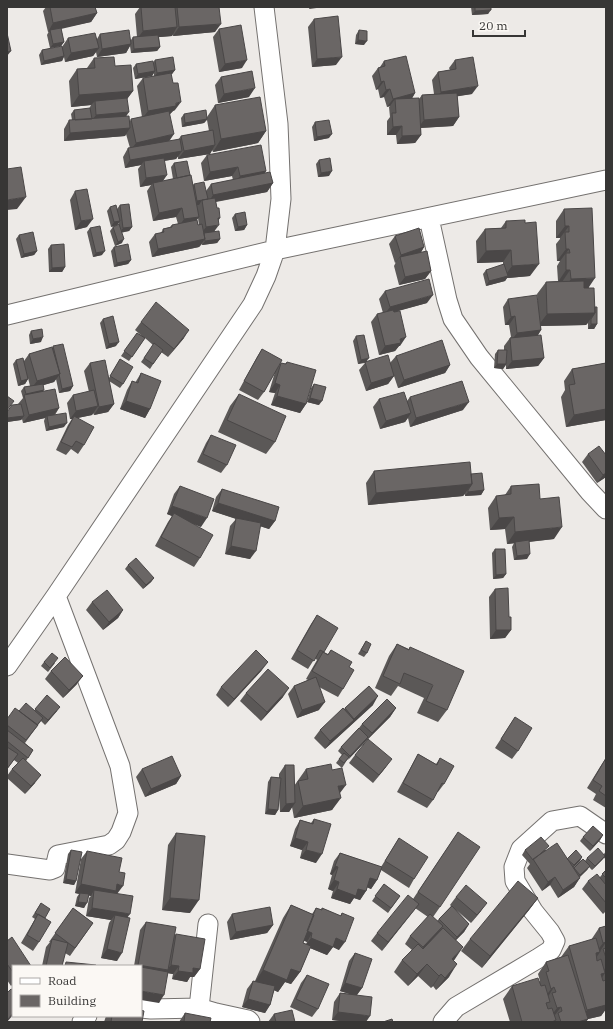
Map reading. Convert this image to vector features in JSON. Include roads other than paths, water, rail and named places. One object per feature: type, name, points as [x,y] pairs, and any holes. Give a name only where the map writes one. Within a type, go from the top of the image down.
[{"type":"street","points":[[7,666],[56,596],[252,304],[266,276],[275,250],[281,199],[278,124],[264,7]]},
{"type":"street","points":[[7,315],[275,250],[606,180]]},
{"type":"street","points":[[429,218],[447,300],[453,320],[479,357],[590,492],[606,509]]},
{"type":"street","points":[[7,864],[50,870],[55,868],[58,855],[109,845],[116,840],[124,826],[128,812],[120,766],[56,596]]},
{"type":"street","points":[[443,1022],[456,1007],[538,960],[551,950],[555,941],[515,881],[514,867],[521,849],[552,821],[580,816],[606,834]]},
{"type":"street","points":[[199,1008],[208,924]]},
{"type":"street","points":[[142,1008],[199,1008],[248,1020],[250,1022]]}]
